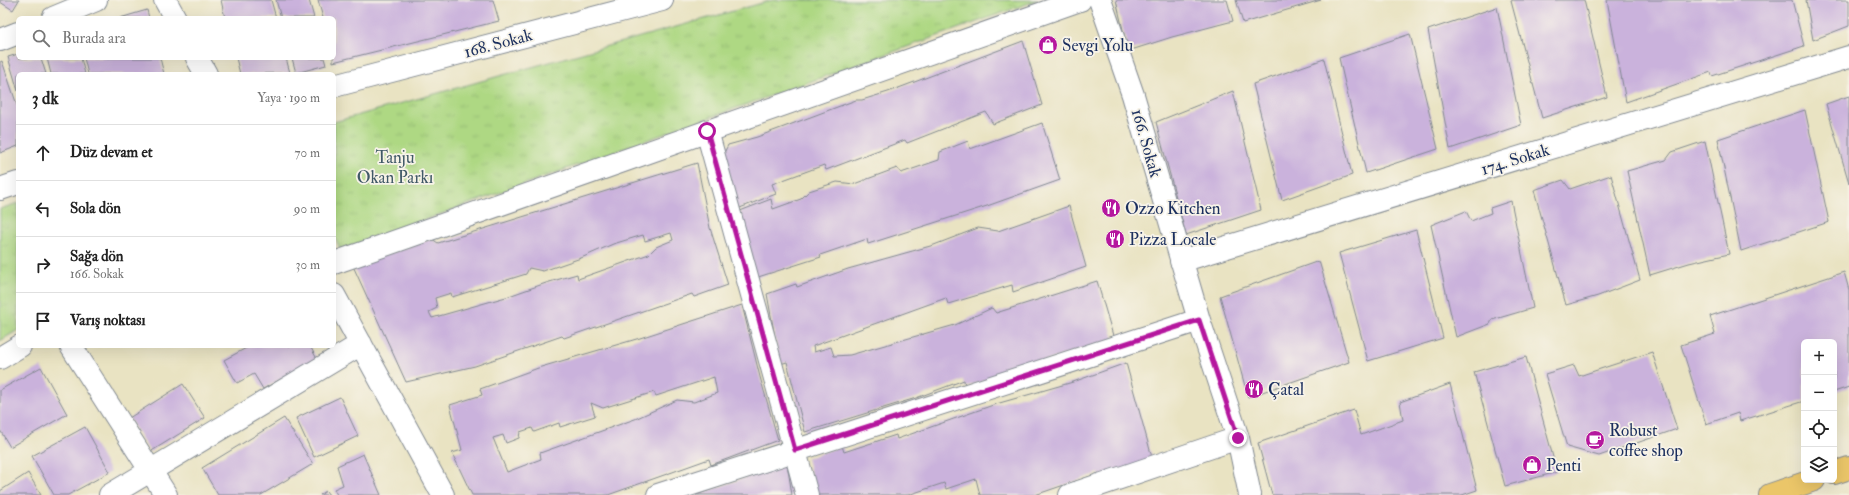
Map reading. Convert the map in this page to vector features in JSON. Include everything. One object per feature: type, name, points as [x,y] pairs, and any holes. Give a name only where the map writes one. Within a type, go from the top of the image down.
[{"type":"main road","points":[[1837,472],[1849,468]]},
{"type":"main road","points":[[1770,495],[1805,483]]},
{"type":"street","points":[[58,16],[96,0]]},
{"type":"street","points":[[164,0],[174,16]]},
{"type":"street","name":"168. Sokak","points":[[336,85],[662,0]]},
{"type":"street","points":[[336,262],[1080,0]]},
{"type":"street","name":"166. Sokak","points":[[1100,0],[1133,95],[1199,320],[1238,438],[1250,495]]},
{"type":"street","points":[[0,40],[16,34]]},
{"type":"street","name":"174. Sokak","points":[[1181,261],[1849,57]]},
{"type":"street","points":[[198,60],[205,72]]},
{"type":"street","points":[[707,131],[807,495]]},
{"type":"street","points":[[0,189],[16,184]]},
{"type":"street","points":[[336,299],[441,494]]},
{"type":"street","points":[[658,495],[1199,320]]},
{"type":"street","points":[[110,495],[361,344]]},
{"type":"street","points":[[0,358],[17,348]]},
{"type":"street","points":[[72,348],[166,495]]},
{"type":"street","points":[[1070,495],[1238,438]]},
{"type":"green space","name":"Tanju Okan Parkı","points":[[773,0],[1038,0],[340,250],[336,240],[336,121]]},
{"type":"green space","points":[[16,204],[16,331],[0,341],[0,209]]},
{"type":"building","points":[[0,0],[19,0],[13,10],[0,2]]},
{"type":"building","points":[[221,0],[271,0],[275,16],[225,16]]},
{"type":"building","points":[[276,0],[309,0],[313,16],[280,16]]},
{"type":"building","points":[[318,0],[493,0],[499,21],[333,62],[333,60],[336,60],[336,16],[322,16]]},
{"type":"building","points":[[1116,0],[1227,0],[1233,21],[1172,37],[1128,51]]},
{"type":"building","points":[[1236,0],[1321,0],[1243,23]]},
{"type":"building","points":[[1584,0],[1607,97],[1542,118],[1511,1]]},
{"type":"building","points":[[1607,0],[1792,0],[1804,46],[1712,76],[1711,72],[1626,102]]},
{"type":"building","points":[[1806,0],[1849,0],[1849,26],[1813,40]]},
{"type":"building","points":[[1497,7],[1521,125],[1450,149],[1428,30]]},
{"type":"building","points":[[147,10],[148,16],[127,16]]},
{"type":"building","points":[[1410,34],[1438,149],[1366,173],[1339,58]]},
{"type":"building","points":[[1023,41],[1042,105],[993,124],[986,112],[907,143],[905,140],[826,170],[824,165],[772,184],[776,194],[732,211],[722,157],[728,145],[757,137],[856,100],[862,100],[888,92]]},
{"type":"building","points":[[16,55],[16,60],[42,60],[45,72],[16,72],[16,84],[8,57]]},
{"type":"building","points":[[1324,59],[1352,175],[1282,200],[1253,84]]},
{"type":"building","points":[[48,60],[82,60],[84,72],[50,72]]},
{"type":"building","points":[[84,60],[160,60],[164,72],[88,72]]},
{"type":"building","points":[[236,60],[287,60],[290,72],[240,72]]},
{"type":"building","points":[[293,60],[325,60],[326,65],[296,72]]},
{"type":"building","points":[[2,61],[16,102],[16,147],[0,153],[0,62]]},
{"type":"building","points":[[1233,91],[1261,210],[1186,235],[1156,122]]},
{"type":"building","points":[[1849,96],[1849,183],[1826,104]]},
{"type":"building","points":[[1805,110],[1829,222],[1741,251],[1718,139]]},
{"type":"building","points":[[1042,123],[1060,180],[987,206],[868,244],[867,239],[820,255],[821,257],[755,278],[740,211],[771,199],[773,209],[801,199],[809,191],[837,182],[854,184],[897,168],[901,173],[939,160],[940,152],[968,141],[970,149]]},
{"type":"building","points":[[1705,141],[1729,254],[1689,263],[1650,275],[1627,171],[1666,160],[1672,152]]},
{"type":"building","points":[[697,163],[710,228],[728,285],[694,297],[692,294],[564,338],[562,336],[475,366],[406,382],[353,266],[432,239],[438,243]],"holes":[[[671,233],[673,240],[656,247],[649,254],[578,279],[577,274],[506,297],[432,318],[429,312],[437,308],[435,298],[451,293],[452,297],[526,274],[529,268],[543,271],[581,258],[613,244],[643,235],[645,241]]]},
{"type":"building","points":[[1611,175],[1640,280],[1598,296],[1566,305],[1534,190],[1563,180],[1570,189]]},
{"type":"building","points":[[1511,201],[1533,308],[1492,320],[1490,324],[1456,337],[1431,225],[1466,211],[1471,221],[1491,213],[1490,208]]},
{"type":"building","points":[[1069,206],[1086,267],[1013,292],[1012,285],[948,304],[946,298],[813,346],[814,352],[831,347],[834,356],[850,355],[955,325],[992,308],[996,313],[1097,281],[1114,339],[965,387],[964,380],[916,398],[805,432],[787,362],[780,364],[767,294],[796,284],[797,287],[848,269],[934,245],[978,228],[998,231]]},
{"type":"building","points":[[1416,230],[1443,338],[1368,361],[1339,253]]},
{"type":"building","points":[[1319,261],[1349,362],[1248,397],[1220,296]]},
{"type":"building","points":[[1844,272],[1849,290],[1849,387],[1837,391],[1837,339],[1801,339],[1801,402],[1740,421],[1738,413],[1706,424],[1681,345],[1715,334],[1710,316]]},
{"type":"building","points":[[742,305],[778,440],[711,465],[709,459],[608,495],[472,495],[452,453],[462,450],[450,405],[482,395],[480,389],[541,367],[640,338]],"holes":[[[714,377],[717,393],[694,402],[677,400],[635,419],[540,453],[541,459],[507,472],[493,438],[503,435],[506,443],[519,438],[520,432],[532,428],[534,432],[559,423],[560,427],[595,416],[591,403],[603,408],[654,392],[656,396]]]},
{"type":"building","points":[[246,348],[311,348],[317,359],[263,389],[254,374],[237,383],[224,360]]},
{"type":"building","points":[[1652,352],[1677,429],[1599,456],[1567,447],[1545,374],[1574,365],[1579,376]]},
{"type":"building","points":[[1526,357],[1557,472],[1505,486],[1474,372]]},
{"type":"building","points":[[1126,363],[1153,461],[1101,480],[1099,473],[1035,495],[980,495],[976,479],[946,489],[944,483],[908,495],[816,495],[807,458],[842,446],[844,452],[896,435],[897,439],[996,404],[1073,382]]},
{"type":"building","points":[[41,367],[67,414],[10,447],[0,430],[0,390]]},
{"type":"building","points":[[183,384],[205,418],[150,452],[129,418]]},
{"type":"building","points":[[1450,384],[1477,490],[1462,495],[1272,495],[1258,443],[1354,410],[1361,435],[1403,420],[1400,402]]},
{"type":"building","points":[[340,397],[358,436],[314,457],[296,418]]},
{"type":"building","points":[[284,418],[313,464],[261,495],[218,495],[202,468]]},
{"type":"building","points":[[85,427],[110,472],[68,495],[54,495],[32,456]]},
{"type":"building","points":[[363,454],[381,495],[337,495],[334,489],[343,485],[337,466]]},
{"type":"building","points":[[787,463],[792,495],[696,495]]},
{"type":"building","points":[[28,473],[41,495],[0,495],[0,491]]},
{"type":"building","points":[[326,491],[329,495],[320,495]]},
{"type":"place","name":"Sevgi Yolu","points":[[1048,45]]},
{"type":"place","name":"Ozzo Kitchen","points":[[1111,208]]},
{"type":"place","name":"Pizza Locale","points":[[1115,239]]},
{"type":"place","name":"Çatal","points":[[1254,389]]},
{"type":"place","name":"Robust coffee shop","points":[[1595,440]]},
{"type":"place","name":"Penti","points":[[1532,465]]},
{"type":"route","points":[[707,131],[795,450],[1199,320],[1238,438]]}]
